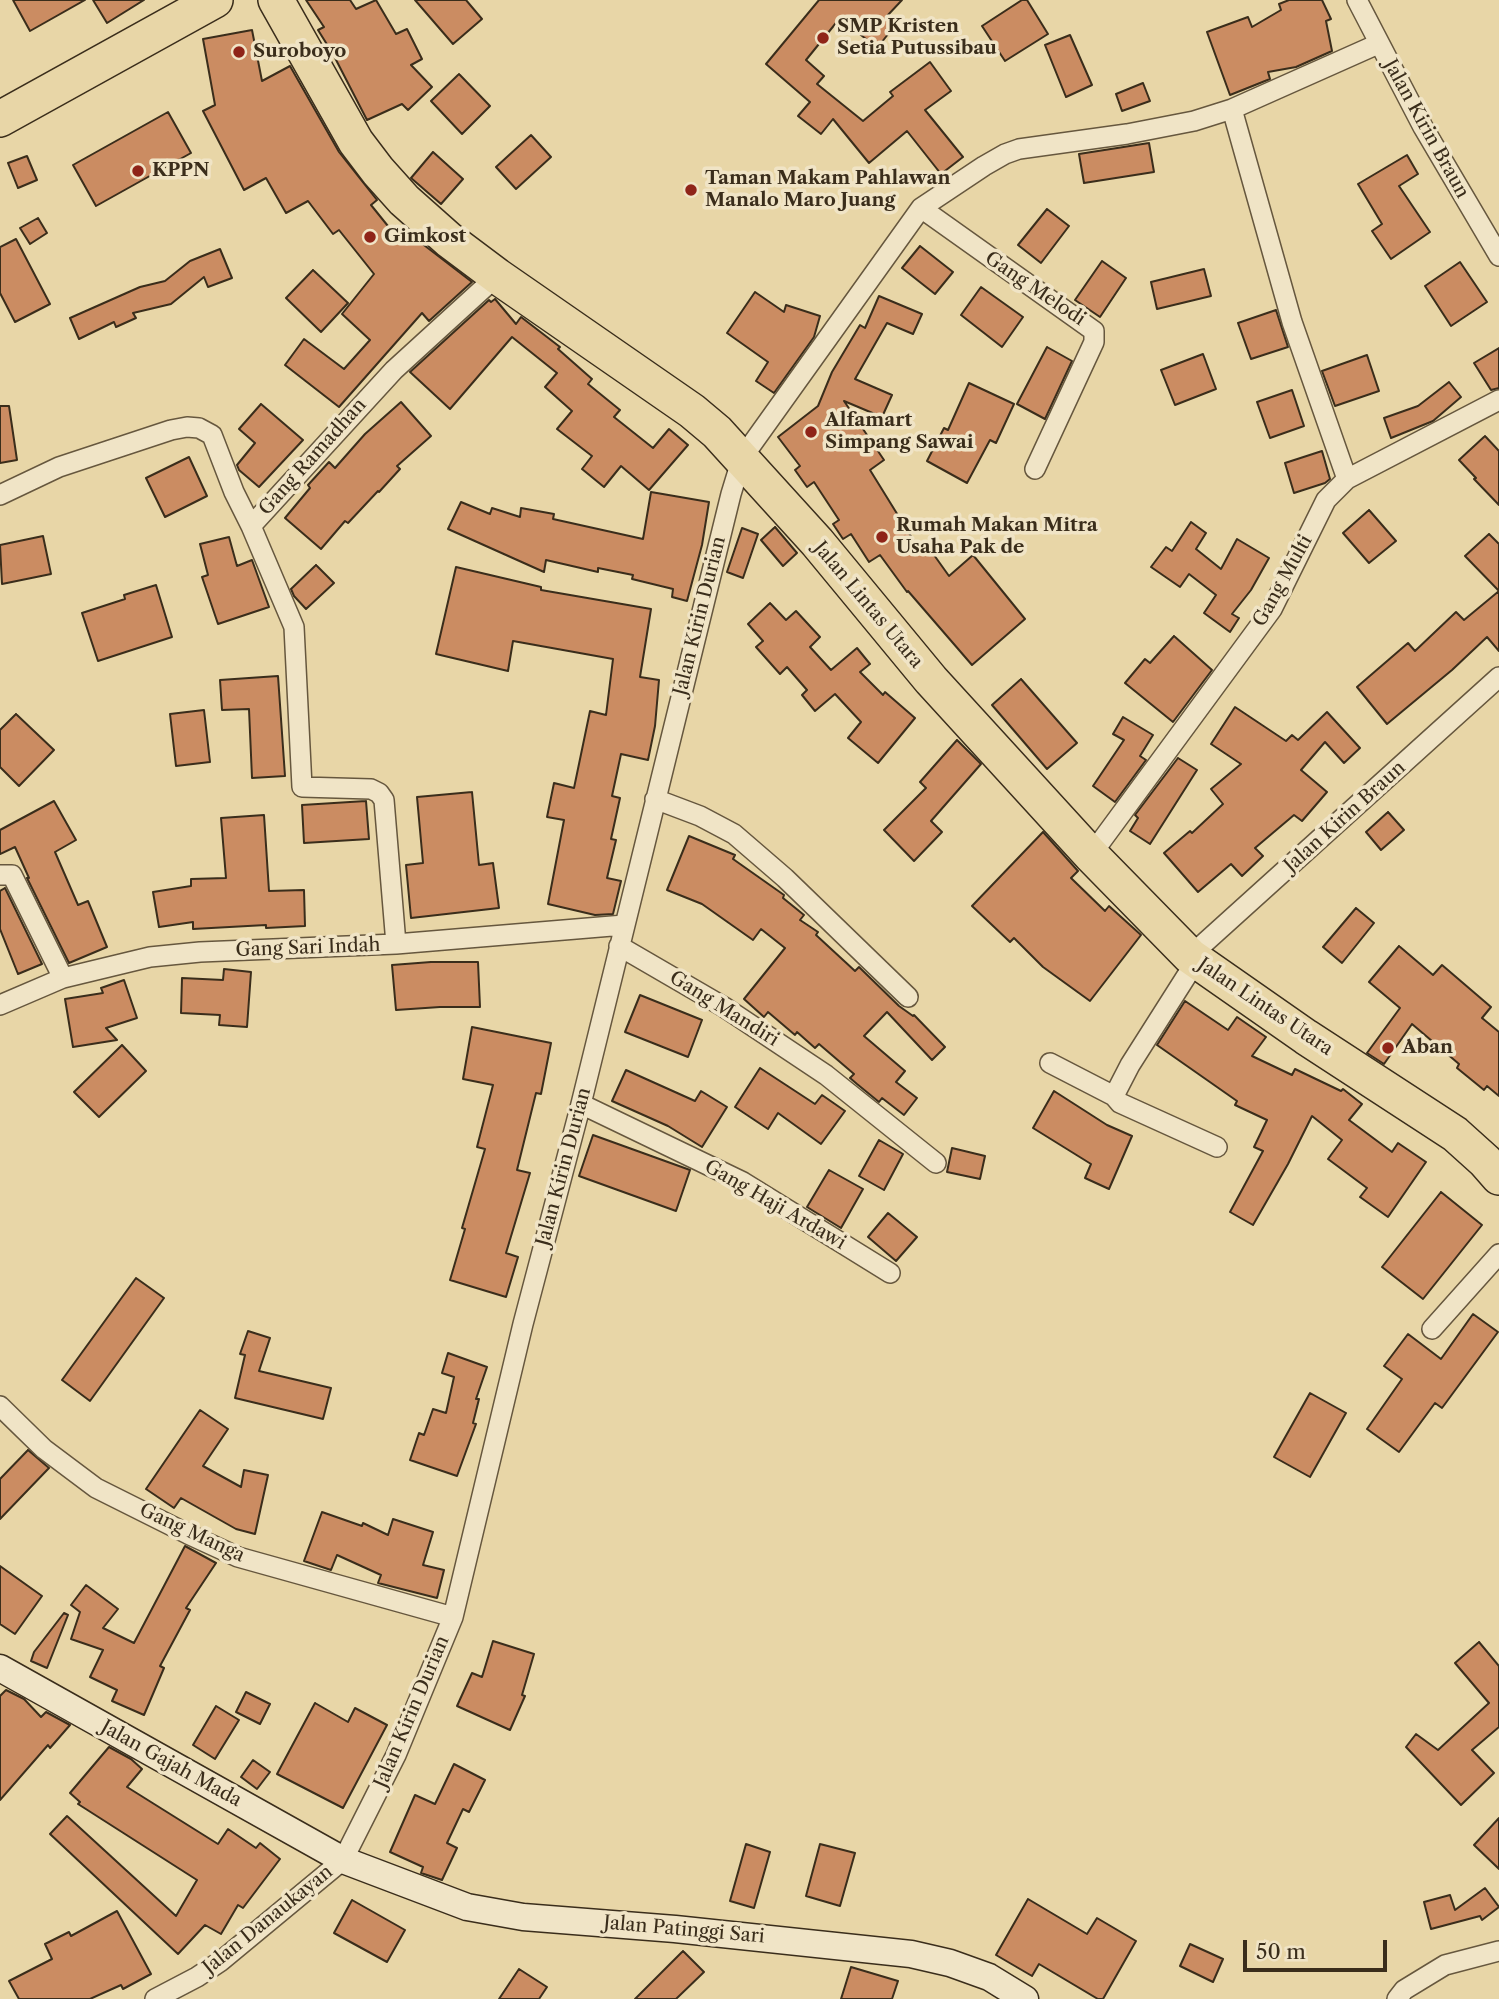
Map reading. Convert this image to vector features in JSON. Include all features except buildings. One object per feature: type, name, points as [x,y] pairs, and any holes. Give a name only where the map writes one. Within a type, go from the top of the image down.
[{"type":"highway","points":[[0,120],[215,0]]},
{"type":"highway","name":"Jalan Lintas Utara","points":[[276,0],[356,142],[377,171],[404,200],[449,240],[497,276],[692,411],[717,432],[817,542],[931,680],[1091,855],[1193,959],[1455,1134],[1499,1177]]},
{"type":"main road","name":"Jalan Gajah Mada","points":[[0,1668],[343,1860]]},
{"type":"main road","name":"Jalan Patinggi Sari","points":[[343,1860],[467,1907],[491,1913],[911,1954],[950,1963],[989,1977],[1025,1999]]},
{"type":"street","name":"Jalan Kirin Braun","points":[[1357,0],[1423,127],[1499,256]]},
{"type":"street","points":[[742,458],[923,206],[984,166],[1019,149],[1127,134],[1194,121],[1232,108],[1378,44]]},
{"type":"street","points":[[1232,108],[1292,321],[1347,480]]},
{"type":"street","name":"Gang Melodi","points":[[923,206],[1094,331],[1094,342],[1035,469]]},
{"type":"street","name":"Gang Ramadhan","points":[[396,944],[384,800],[379,793],[371,789],[302,787],[294,627],[251,526],[369,395],[497,276]]},
{"type":"street","name":"Gang Multi","points":[[1091,855],[1272,609],[1326,500],[1347,480],[1499,400]]},
{"type":"street","points":[[0,495],[59,467],[187,426],[199,428],[212,435],[234,492],[251,526]]},
{"type":"street","name":"Jalan Kirin Durian","points":[[343,1860],[396,1755],[453,1617],[523,1324],[581,1104],[742,458]]},
{"type":"street","name":"Jalan Kirin Braun","points":[[1114,1096],[1193,959],[1499,677]]},
{"type":"street","points":[[655,799],[700,816],[734,834],[785,878],[908,998]]},
{"type":"street","points":[[0,875],[12,875],[63,978]]},
{"type":"street","name":"Gang Sari Indah","points":[[0,1005],[63,978],[150,957],[200,952],[396,944],[624,925]]},
{"type":"street","name":"Gang Mandiri","points":[[619,946],[724,1007],[826,1076],[936,1163]]},
{"type":"street","points":[[1050,1063],[1114,1096],[1120,1103],[1217,1147]]},
{"type":"street","name":"Gang Haji Ardawi","points":[[581,1104],[743,1182],[890,1273]]},
{"type":"street","points":[[1432,1329],[1499,1254]]},
{"type":"street","name":"Gang Manga","points":[[0,1406],[44,1449],[96,1488],[201,1540],[238,1557],[453,1617]]},
{"type":"street","name":"Jalan Danaukayan","points":[[155,1999],[221,1961],[343,1860]]},
{"type":"street","points":[[1396,1999],[1404,1990],[1445,1965],[1499,1951]]},
{"type":"place","name":"SMP Kristen Setia Putussibau","points":[[823,38]]},
{"type":"place","name":"Suroboyo","points":[[239,52]]},
{"type":"place","name":"KPPN","points":[[138,171]]},
{"type":"place","name":"Taman Makam Pahlawan Manalo Maro Juang","points":[[691,190]]},
{"type":"place","name":"Gimkost","points":[[370,237]]},
{"type":"place","name":"Alfamart Simpang Sawai","points":[[811,432]]},
{"type":"place","name":"Rumah Makan Mitra Usaha Pak de","points":[[882,537]]},
{"type":"place","name":"Aban","points":[[1388,1048]]}]
